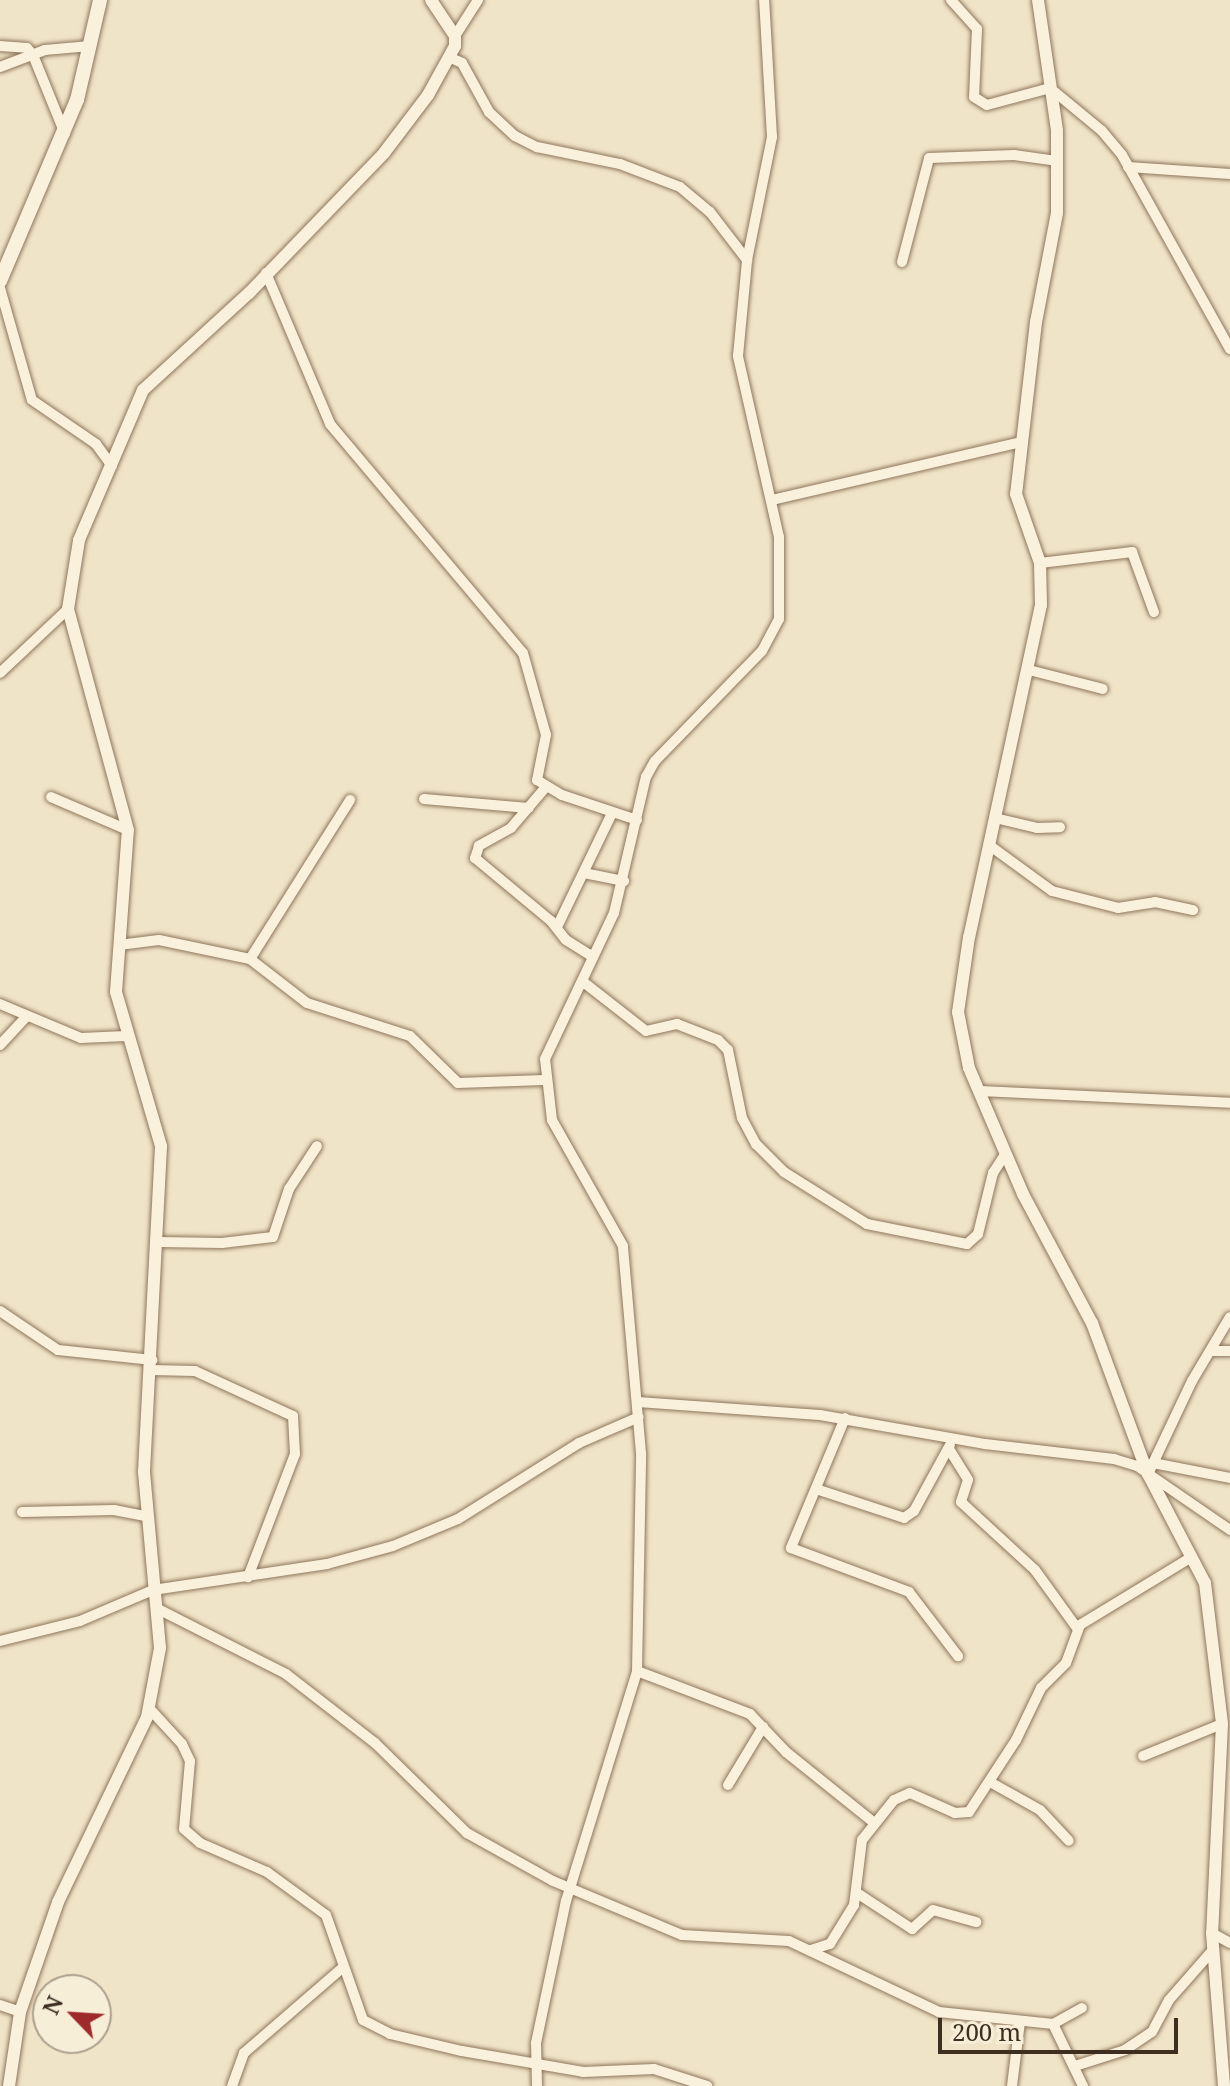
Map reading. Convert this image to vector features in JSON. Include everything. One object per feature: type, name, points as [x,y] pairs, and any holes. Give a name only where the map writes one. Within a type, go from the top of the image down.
[{"type":"main road","points":[[0,281],[65,134],[100,0]]},
{"type":"street","points":[[433,0],[455,36]]},
{"type":"street","points":[[9,2086],[20,2012],[58,1902],[149,1708],[160,1648],[158,1609],[145,1516],[159,1242],[159,1132],[126,1036],[116,992],[128,830],[68,609],[79,540],[143,390],[266,273],[384,153],[451,58],[455,36],[478,0]]},
{"type":"street","points":[[537,2086],[534,2063],[548,1972],[570,1885],[637,1671],[639,1417],[623,1246],[552,1120],[544,1080],[549,1045],[593,957],[624,881],[637,820],[655,761],[773,635],[782,577],[772,500],[747,413],[738,356],[747,260],[772,137],[764,0]]},
{"type":"street","points":[[951,0],[977,29],[972,88],[979,103],[1050,88]]},
{"type":"street","points":[[1038,0],[1057,161],[1053,240],[1021,442],[1016,494],[1040,563],[1041,605],[989,845],[958,1012],[961,1041],[1006,1153],[1038,1226],[1092,1323],[1151,1468],[1205,1583],[1222,1724],[1212,1933],[1224,2086]]},
{"type":"street","points":[[0,46],[27,48],[33,55],[65,134]]},
{"type":"street","points":[[0,67],[33,55],[90,46]]},
{"type":"street","points":[[451,58],[462,63],[489,112],[515,136],[537,147],[620,164],[680,187],[710,212],[747,260]]},
{"type":"street","points":[[1050,88],[1102,131],[1128,167],[1230,349]]},
{"type":"street","points":[[902,262],[929,158],[1014,155],[1057,161]]},
{"type":"street","points":[[1128,167],[1230,174]]},
{"type":"street","points":[[266,273],[330,424],[523,653],[544,718],[546,735],[536,771],[545,788],[637,820]]},
{"type":"street","points":[[0,288],[32,400],[96,444],[112,466]]},
{"type":"street","points":[[772,500],[1021,442]]},
{"type":"street","points":[[1040,563],[1132,552],[1154,612]]},
{"type":"street","points":[[0,673],[68,609]]},
{"type":"street","points":[[1029,670],[1103,689]]},
{"type":"street","points":[[545,788],[511,828],[479,846],[475,858],[557,927],[566,940],[593,957]]},
{"type":"street","points":[[51,797],[128,830]]},
{"type":"street","points":[[424,799],[529,808]]},
{"type":"street","points":[[250,959],[350,800]]},
{"type":"street","points":[[557,927],[612,813]]},
{"type":"street","points":[[995,818],[1037,828],[1060,827]]},
{"type":"street","points":[[989,845],[1052,891],[1118,908],[1155,902],[1193,910]]},
{"type":"street","points":[[584,873],[624,881]]},
{"type":"street","points":[[119,945],[159,940],[250,959],[307,1003],[410,1036],[458,1083],[544,1080]]},
{"type":"street","points":[[582,981],[646,1031],[677,1024],[718,1040],[728,1050],[742,1118],[756,1144],[784,1172],[867,1224],[967,1244],[978,1234],[993,1173],[1006,1153]]},
{"type":"street","points":[[0,1004],[81,1038],[126,1036]]},
{"type":"street","points":[[0,1045],[26,1017]]},
{"type":"street","points":[[980,1091],[1230,1103]]},
{"type":"street","points":[[159,1242],[222,1243],[273,1237],[289,1189],[317,1146]]},
{"type":"street","points":[[0,1311],[58,1350],[195,1371],[293,1416],[295,1454],[248,1577]]},
{"type":"street","points":[[1151,1468],[1192,1381],[1213,1351],[1230,1317]]},
{"type":"street","points":[[1213,1351],[1230,1351]]},
{"type":"street","points":[[638,1402],[845,1418],[951,1443],[1114,1459],[1151,1468],[1230,1478]]},
{"type":"street","points":[[0,1641],[80,1621],[153,1590],[327,1564],[393,1546],[458,1519],[590,1437],[639,1417]]},
{"type":"street","points":[[845,1418],[791,1548],[794,1552],[909,1592],[958,1656]]},
{"type":"street","points":[[816,1489],[904,1518],[914,1511],[951,1443]]},
{"type":"street","points":[[951,1443],[968,1480],[961,1502],[1035,1570],[1077,1628]]},
{"type":"street","points":[[1151,1468],[1230,1530]]},
{"type":"street","points":[[22,1512],[114,1510],[145,1516]]},
{"type":"street","points":[[811,1950],[830,1944],[857,1893],[857,1855],[873,1822],[894,1800],[910,1793],[963,1814],[990,1782],[1035,1696],[1066,1663],[1077,1628],[1192,1557]]},
{"type":"street","points":[[158,1609],[286,1674],[375,1743],[467,1833],[553,1881],[570,1885],[682,1935],[756,1935],[811,1950],[923,2007],[1053,2024],[1082,2008]]},
{"type":"street","points":[[637,1671],[722,1699],[763,1727],[873,1822]]},
{"type":"street","points":[[149,1708],[187,1752],[184,1829],[200,1843],[267,1872],[312,1903],[330,1921],[341,1969],[357,2012],[376,2027],[583,2072],[654,2069],[707,2086]]},
{"type":"street","points":[[1143,1756],[1222,1724]]},
{"type":"street","points":[[728,1785],[763,1727]]},
{"type":"street","points":[[990,1782],[1040,1810],[1069,1841]]},
{"type":"street","points":[[857,1893],[912,1929],[933,1910],[976,1922]]},
{"type":"street","points":[[1212,1933],[1230,1943]]},
{"type":"street","points":[[1075,2066],[1125,2050],[1152,2032],[1169,2000],[1213,1950]]},
{"type":"street","points":[[232,2086],[244,2053],[341,1969]]},
{"type":"street","points":[[0,2005],[20,2012]]},
{"type":"street","points":[[1012,2086],[1020,2022]]},
{"type":"street","points":[[1053,2024],[1083,2086]]}]
